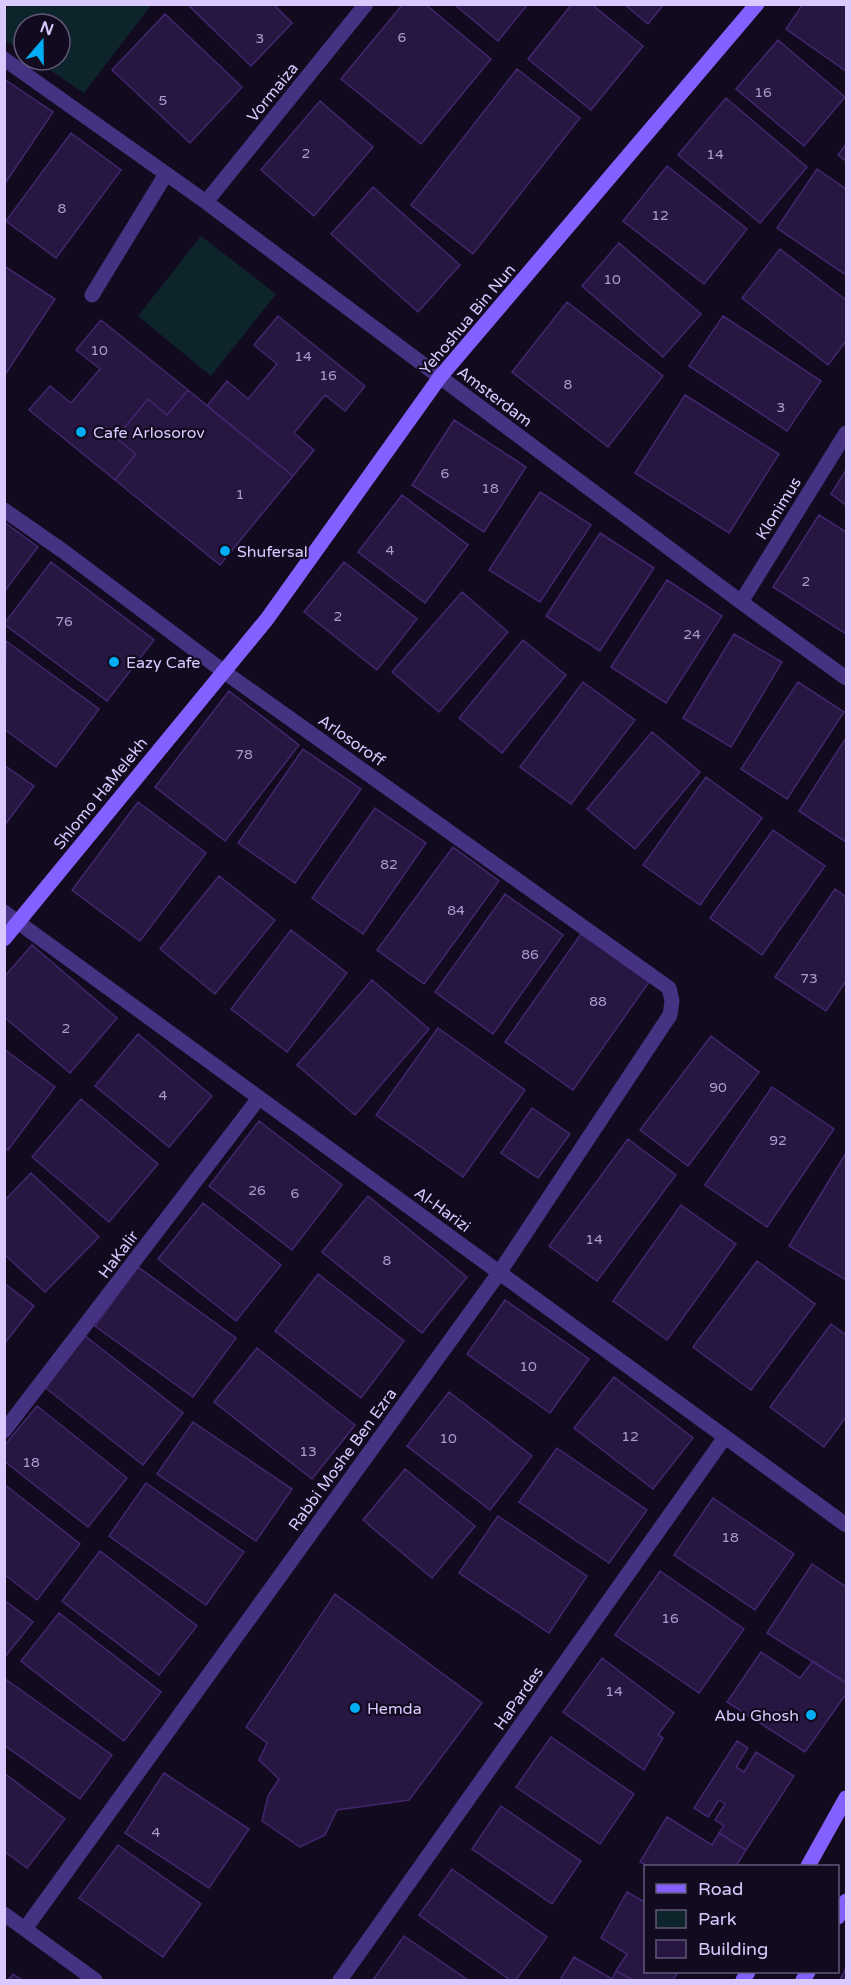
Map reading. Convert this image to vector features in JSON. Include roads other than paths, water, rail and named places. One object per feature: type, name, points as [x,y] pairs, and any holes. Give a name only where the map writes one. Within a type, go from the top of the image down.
[{"type":"street","name":"Vormaiza","points":[[206,202],[366,4]]},
{"type":"street","name":"Yehoshua Bin Nun","points":[[223,670],[267,619],[440,377],[757,4]]},
{"type":"street","name":"Amsterdam","points":[[4,59],[206,202],[846,678]]},
{"type":"street","points":[[92,295],[166,174]]},
{"type":"street","name":"Klonimus","points":[[741,602],[846,433]]},
{"type":"street","name":"Arlosoroff","points":[[4,510],[223,670],[669,988],[672,1001]]},
{"type":"street","name":"Shlomo HaMelekh","points":[[4,939],[223,670]]},
{"type":"street","name":"Al-Harizi","points":[[4,912],[846,1525]]},
{"type":"street","name":"Rabbi Moshe Ben Ezra","points":[[25,1929],[499,1273],[670,1015],[672,1001]]},
{"type":"street","name":"HaKalir","points":[[4,1431],[259,1098]]},
{"type":"street","name":"HaPardes","points":[[340,1980],[725,1437]]},
{"type":"street","points":[[808,1865],[846,1798]]},
{"type":"street","points":[[4,1914],[95,1980]]},
{"type":"place","name":"Cafe Arlosorov","points":[[81,432]]},
{"type":"place","name":"Shufersal","points":[[225,551]]},
{"type":"place","name":"Eazy Cafe","points":[[114,662]]},
{"type":"place","name":"Hemda","points":[[355,1708]]},
{"type":"place","name":"Abu Ghosh","points":[[811,1715]]}]
